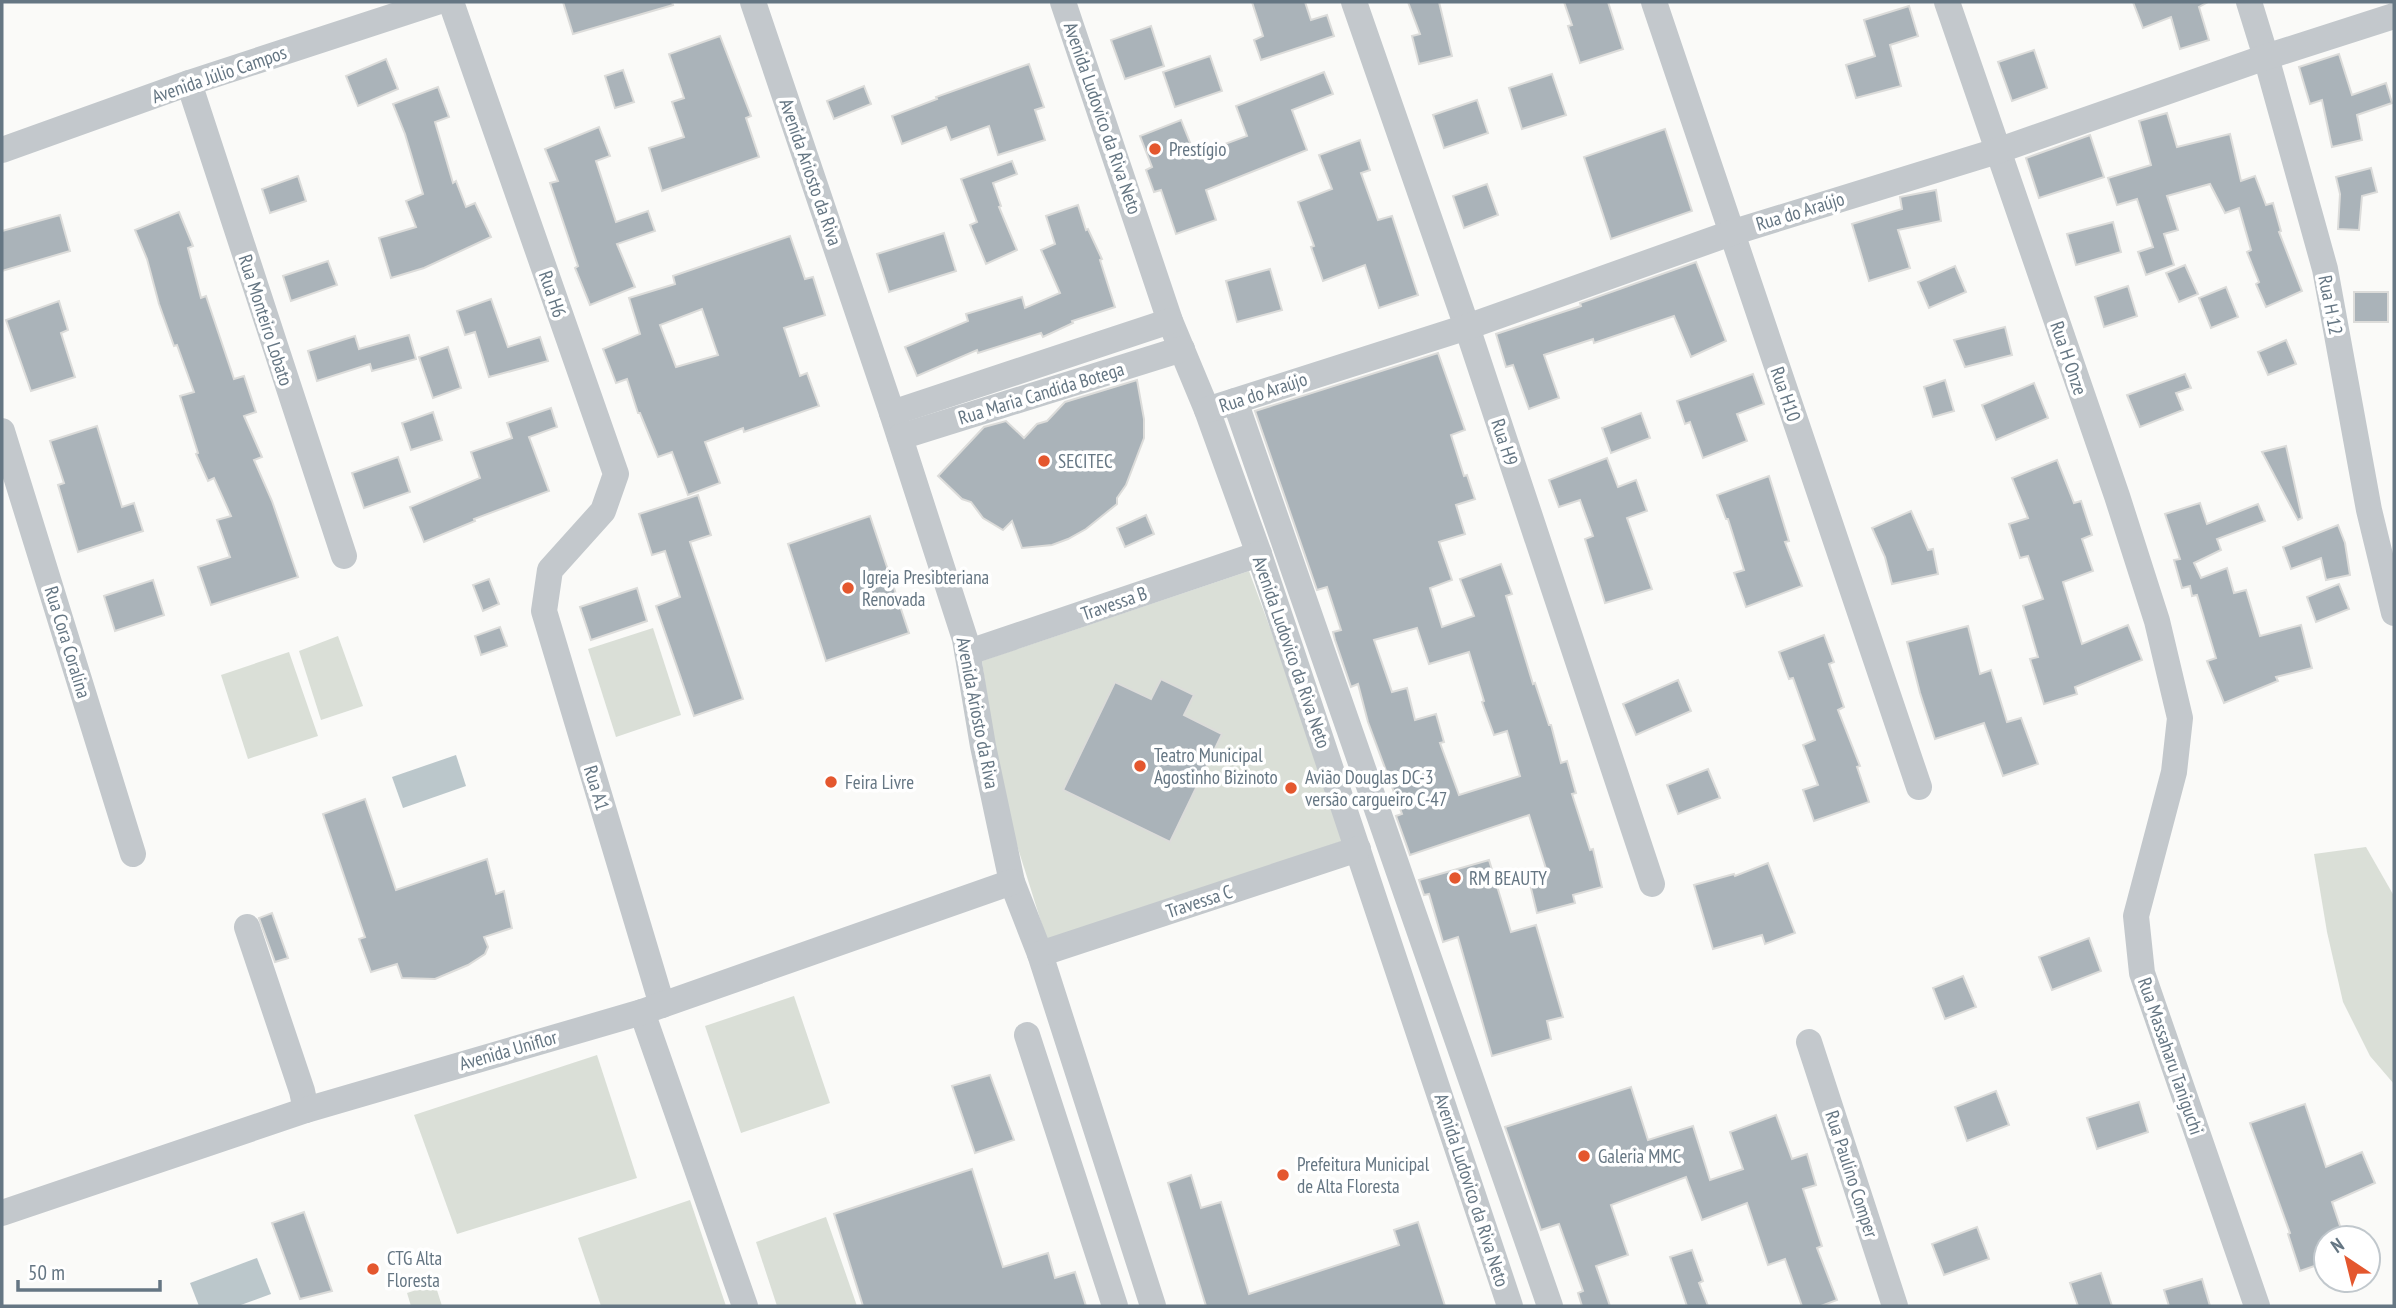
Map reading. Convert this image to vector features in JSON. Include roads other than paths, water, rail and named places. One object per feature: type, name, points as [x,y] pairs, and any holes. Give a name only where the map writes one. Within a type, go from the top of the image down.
[{"type":"street","name":"Avenida Júlio Campos","points":[[2,150],[189,83],[438,2]]},
{"type":"street","name":"Rua H6","points":[[451,2],[616,474],[603,511],[550,570]]},
{"type":"street","name":"Avenida Ariosto da Riva","points":[[753,2],[896,425],[969,652],[983,746],[1012,882],[1041,954],[1153,1306]]},
{"type":"street","name":"Avenida Ludovico da Riva Neto","points":[[1063,2],[1170,321],[1208,410],[1259,554],[1510,1306]]},
{"type":"street","name":"Rua H9","points":[[1354,2],[1467,327],[1652,884]]},
{"type":"street","name":"Rua H10","points":[[1654,2],[1919,786]]},
{"type":"street","name":"Rua H Onze","points":[[1947,2],[2117,496],[2157,621],[2180,718]]},
{"type":"street","name":"Rua H 12","points":[[2249,2],[2325,269],[2369,510],[2394,613]]},
{"type":"street","name":"Rua do Araújo","points":[[1208,410],[1467,327],[1731,233],[1997,151],[2266,57],[2394,16]]},
{"type":"street","name":"Rua Monteiro Lobato","points":[[189,83],[344,556]]},
{"type":"street","name":"Rua Maria Candida Botega","points":[[896,425],[1017,372],[1170,321]]},
{"type":"street","name":"Rua Maria Candida Botega","points":[[896,425],[1025,398],[1182,349]]},
{"type":"street","points":[[1017,372],[1025,398]]},
{"type":"street","points":[[1235,401],[1550,1306]]},
{"type":"street","name":"Rua Cora Coralina","points":[[2,431],[133,854]]},
{"type":"street","name":"Travessa B","points":[[969,652],[1259,554]]},
{"type":"street","name":"Rua A1","points":[[550,570],[544,611],[652,1008],[745,1306]]},
{"type":"street","name":"Rua Massaharu Taniguchi","points":[[2180,718],[2174,772],[2136,916],[2142,974],[2257,1306]]},
{"type":"street","name":"Travessa C","points":[[1041,954],[1358,849]]},
{"type":"street","name":"Avenida Uniflor","points":[[2,1213],[306,1110],[652,1008],[1012,882]]},
{"type":"street","points":[[247,927],[306,1110]]},
{"type":"street","points":[[1027,1035],[1115,1306]]},
{"type":"street","name":"Rua Paulino Comper","points":[[1810,1042],[1895,1306]]},
{"type":"place","name":"Prestígio","points":[[1155,149]]},
{"type":"place","name":"SECITEC","points":[[1044,461]]},
{"type":"place","name":"Igreja Presibteriana Renovada","points":[[848,588]]},
{"type":"place","name":"Teatro Municipal Agostinho Bizinoto","points":[[1140,766]]},
{"type":"place","name":"Feira Livre","points":[[831,782]]},
{"type":"place","name":"Avião Douglas DC-3 versão cargueiro C-47","points":[[1291,788]]},
{"type":"place","name":"RM BEAUTY","points":[[1455,878]]},
{"type":"place","name":"Galeria MMC","points":[[1584,1156]]},
{"type":"place","name":"Prefeitura Municipal de Alta Floresta","points":[[1283,1175]]},
{"type":"place","name":"CTG Alta Floresta","points":[[373,1269]]}]
